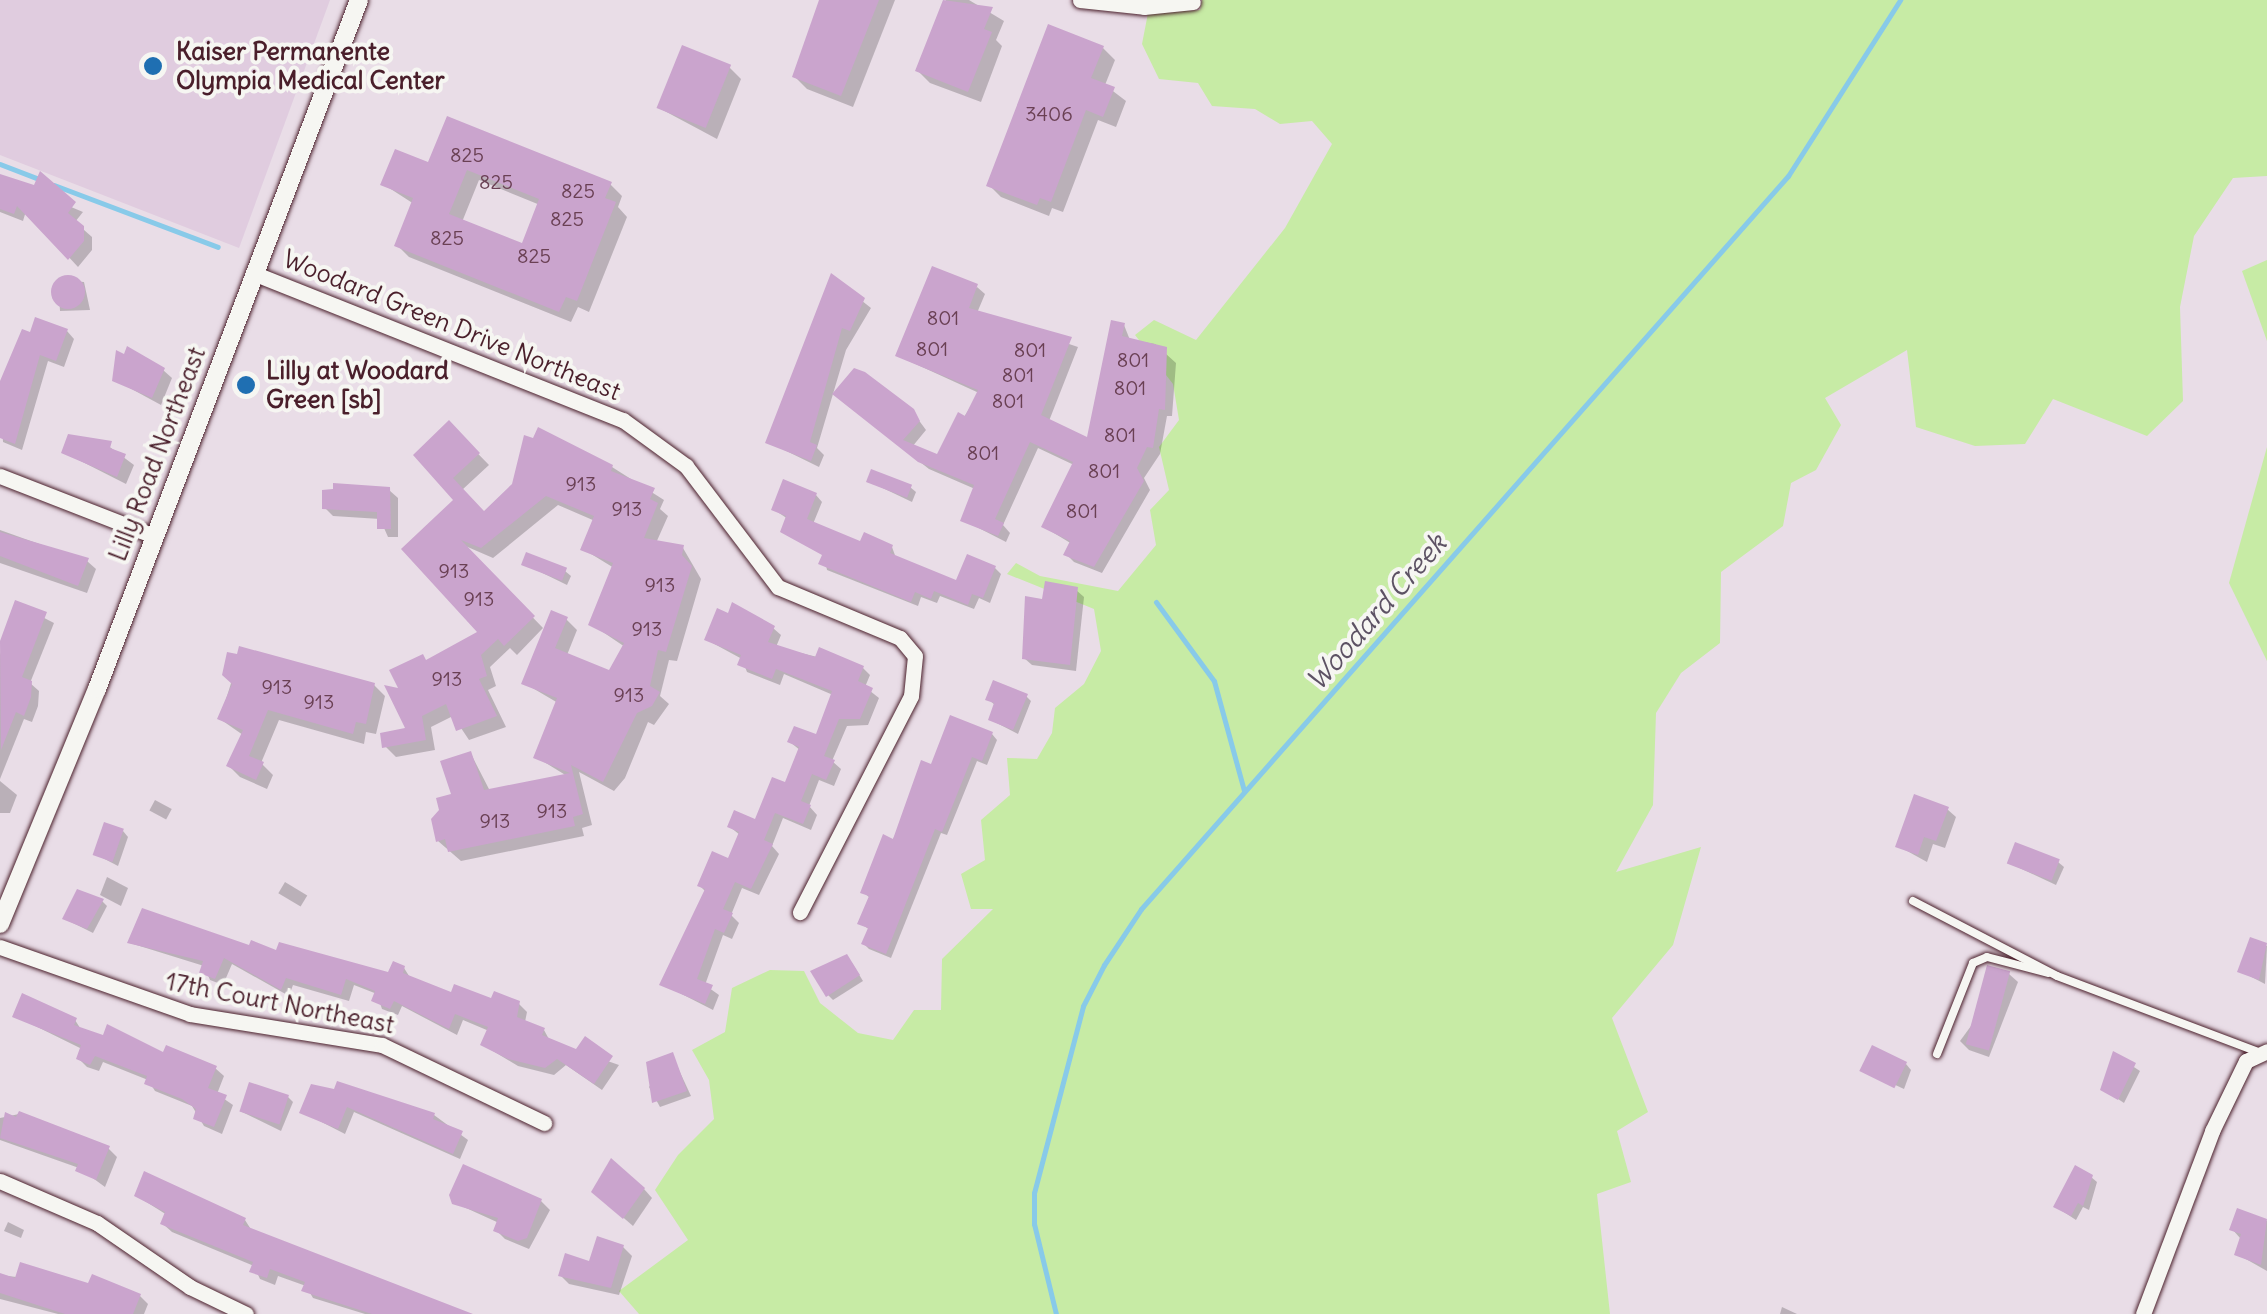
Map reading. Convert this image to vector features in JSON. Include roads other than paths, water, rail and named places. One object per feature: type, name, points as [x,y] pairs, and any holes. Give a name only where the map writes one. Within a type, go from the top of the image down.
[{"type":"street","name":"Lilly Road Northeast","points":[[0,924],[97,689],[152,535],[359,0]]},
{"type":"street","points":[[1080,0],[1144,7],[1192,2]]},
{"type":"street","name":"Woodard Green Drive Northeast","points":[[253,273],[623,420],[686,466],[778,587],[900,638],[915,656],[912,696],[800,912]]},
{"type":"street","points":[[0,476],[152,535]]},
{"type":"street","name":"17th Court Northeast","points":[[0,947],[190,1014],[382,1046],[544,1123]]},
{"type":"street","points":[[2143,1314],[2212,1131],[2262,1051]]},
{"type":"street","points":[[0,1181],[97,1223],[190,1287],[246,1314]]},
{"type":"lane","points":[[1913,902],[2057,976]]},
{"type":"lane","points":[[1936,1054],[1973,964],[1987,957],[2057,976],[2262,1051]]},
{"type":"waterway","name":"Woodard Creek","points":[[1056,1314],[1034,1224],[1034,1193],[1083,1006],[1104,965],[1141,909],[1788,176],[1900,0]]},
{"type":"waterway","points":[[0,164],[39,179]]},
{"type":"waterway","points":[[54,185],[218,247]]},
{"type":"waterway","points":[[1156,602],[1214,681],[1244,791]]},
{"type":"place","name":"Kaiser Permanente Olympia Medical Center","points":[[153,66]]},
{"type":"place","name":"Lilly at Woodard Green [sb]","points":[[246,385]]}]
